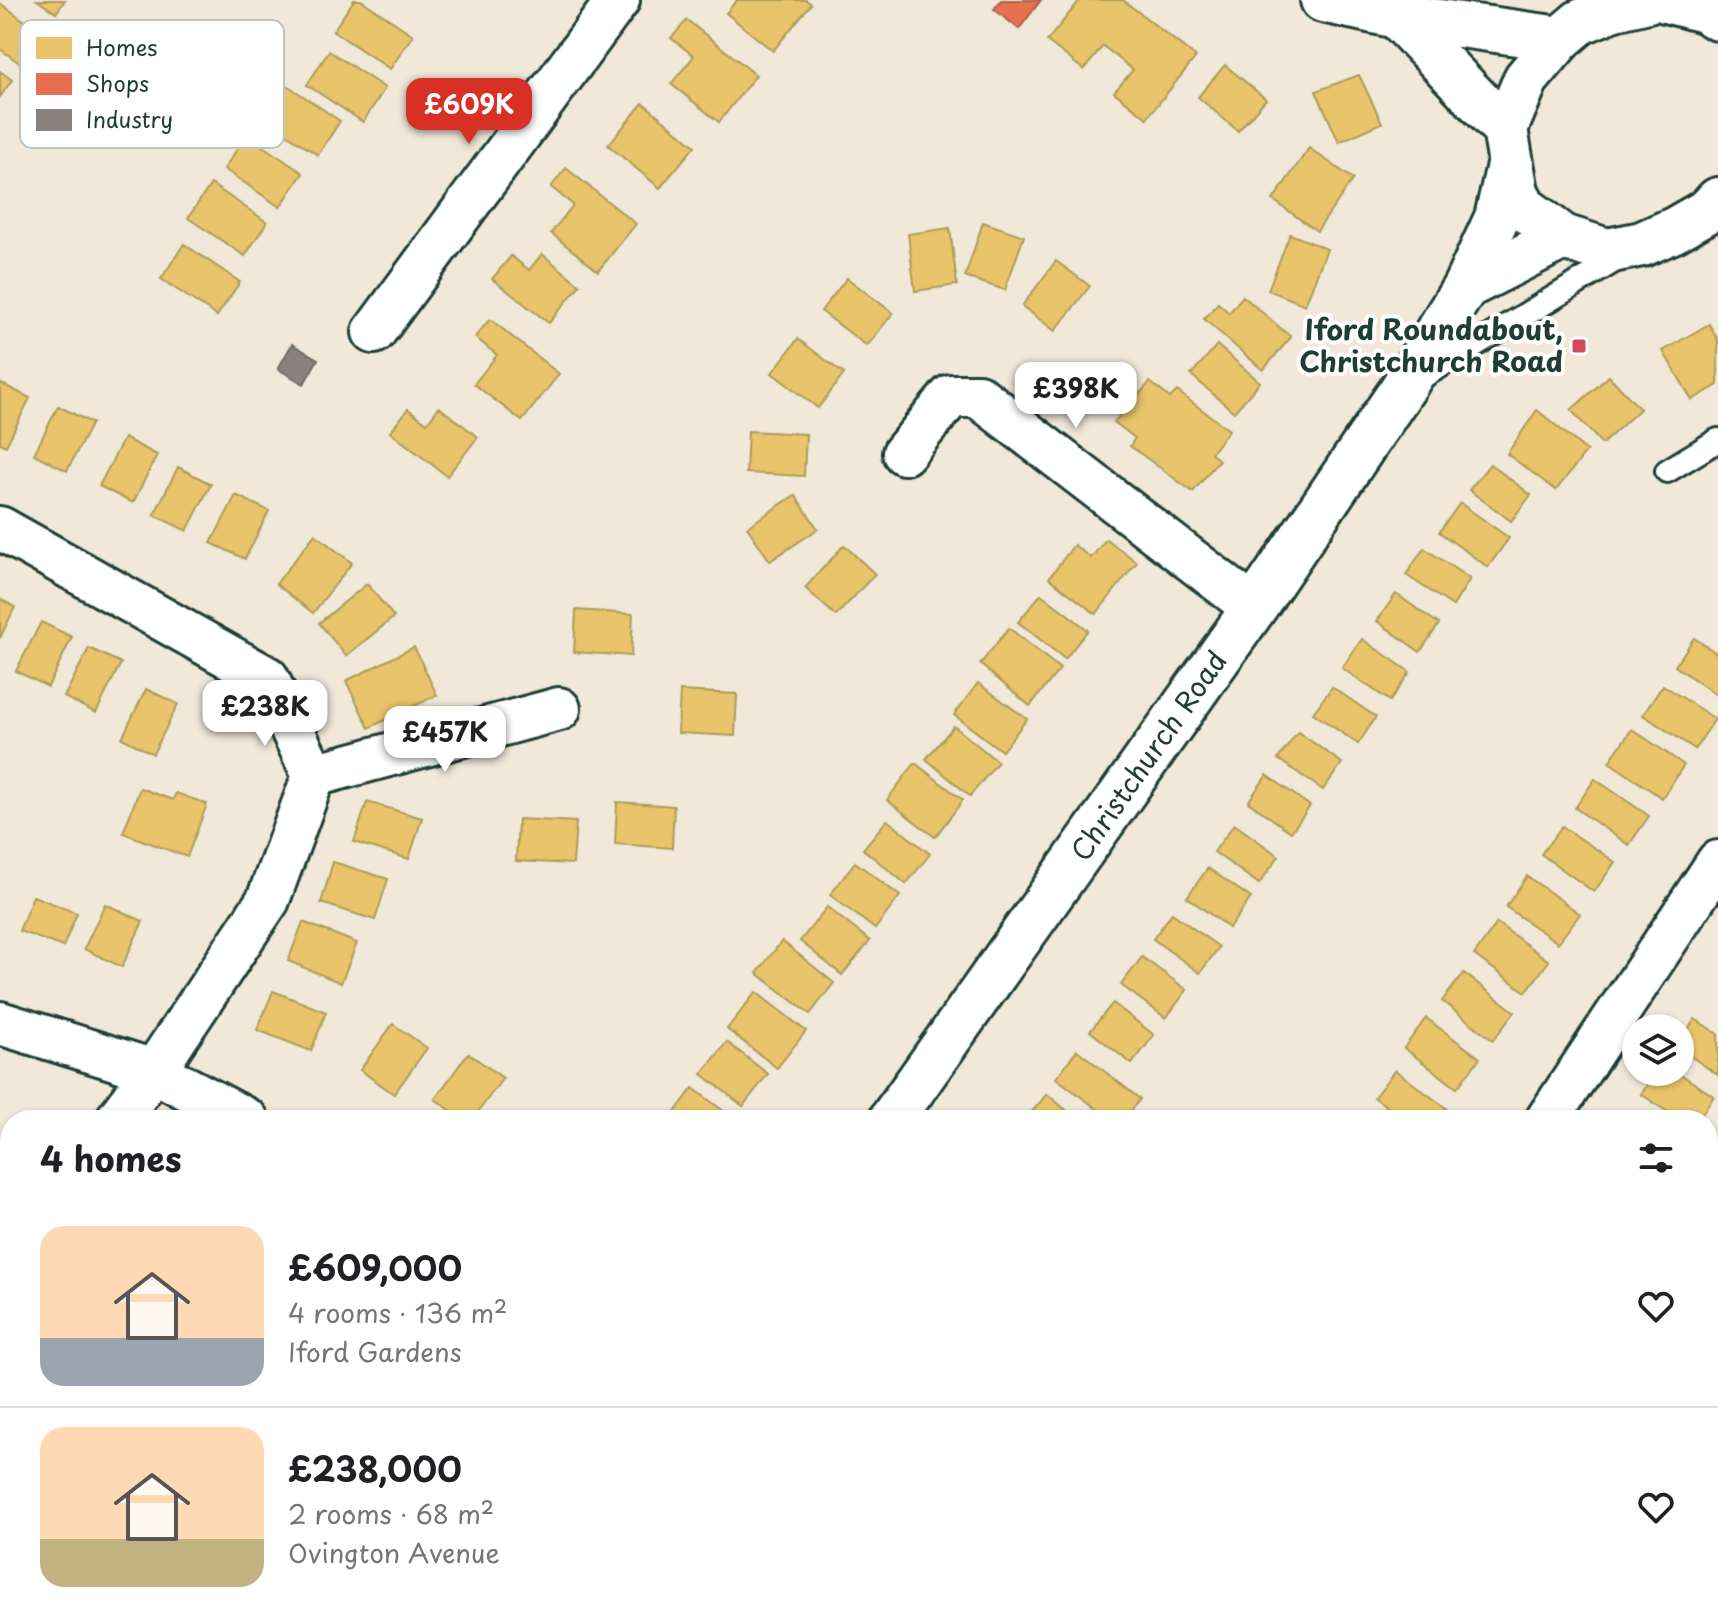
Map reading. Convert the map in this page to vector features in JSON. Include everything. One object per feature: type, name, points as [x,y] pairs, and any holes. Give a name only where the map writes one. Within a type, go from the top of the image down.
[{"type":"main road","points":[[1323,0],[1397,16],[1560,39]]},
{"type":"main road","points":[[1666,0],[1704,10],[1718,18]]},
{"type":"main road","name":"Christchurch Road","points":[[898,1110],[1254,608],[1403,388],[1465,287],[1497,218],[1507,145],[1526,79],[1560,39],[1580,22],[1628,3]]},
{"type":"main road","points":[[1397,16],[1507,145],[1516,192],[1524,208],[1563,237],[1607,251],[1642,244],[1686,224],[1709,210],[1718,200]]},
{"type":"main road","points":[[1465,287],[1563,237]]},
{"type":"street","points":[[374,332],[618,0]]},
{"type":"street","points":[[904,453],[951,396],[978,396],[1254,608]]},
{"type":"street","points":[[0,528],[267,678],[314,775],[268,900],[125,1110]]},
{"type":"street","points":[[314,775],[559,709]]},
{"type":"street","points":[[1554,1110],[1718,862]]},
{"type":"street","points":[[0,1023],[154,1071],[228,1110]]},
{"type":"lane","name":"Christchurch Road","points":[[1403,388],[1642,244]]},
{"type":"lane","points":[[1667,471],[1718,440]]},
{"type":"building: Homes","points":[[37,0],[65,0],[56,13]]},
{"type":"building: Homes","points":[[354,0],[361,0],[413,35],[390,69],[333,31]]},
{"type":"building: Homes","points":[[737,0],[806,0],[811,4],[773,51],[726,13]]},
{"type":"building: Homes","points":[[1080,0],[1123,0],[1196,57],[1147,118],[1114,92],[1133,70],[1103,46],[1084,70],[1047,41]]},
{"type":"building: Homes","points":[[0,3],[24,20],[20,20],[20,63],[0,49]]},
{"type":"building: Homes","points":[[687,20],[756,75],[719,122],[671,84],[694,56],[671,38]]},
{"type":"building: Homes","points":[[329,51],[385,88],[363,122],[307,85]]},
{"type":"building: Homes","points":[[1225,65],[1266,99],[1238,131],[1198,97]]},
{"type":"building: Homes","points":[[0,71],[12,80],[0,97]]},
{"type":"building: Homes","points":[[1359,75],[1382,123],[1339,142],[1316,91]]},
{"type":"building: Homes","points":[[284,83],[340,121],[318,155],[284,132]]},
{"type":"building: Homes","points":[[643,103],[695,146],[660,188],[608,145]]},
{"type":"building: Homes","points":[[238,148],[266,148],[303,173],[280,207],[224,169]]},
{"type":"building: Homes","points":[[1309,148],[1353,179],[1317,231],[1273,200]]},
{"type":"building: Homes","points":[[566,168],[636,224],[598,271],[551,233],[573,205],[551,187]]},
{"type":"building: Homes","points":[[211,184],[267,222],[245,256],[188,218]]},
{"type":"building: Homes","points":[[983,222],[1024,236],[1005,290],[965,277]]},
{"type":"building: Homes","points":[[950,228],[957,285],[915,291],[908,234]]},
{"type":"building: Homes","points":[[1290,234],[1327,249],[1305,305],[1268,290]]},
{"type":"building: Homes","points":[[184,244],[240,282],[217,316],[161,279]]},
{"type":"building: Homes","points":[[542,254],[580,285],[549,323],[492,279],[511,256],[529,270]]},
{"type":"building: Homes","points":[[1056,261],[1090,286],[1055,331],[1022,306]]},
{"type":"building: Homes","points":[[847,278],[893,313],[867,346],[821,311]]},
{"type":"building: Homes","points":[[1243,296],[1291,337],[1263,370],[1204,319],[1218,303],[1229,313]]},
{"type":"building: Homes","points":[[490,319],[559,374],[522,421],[474,384],[497,355],[475,337]]},
{"type":"building: Homes","points":[[1709,324],[1718,340],[1718,385],[1692,400],[1663,351]]},
{"type":"building: Homes","points":[[798,339],[844,374],[818,408],[772,373]]},
{"type":"building: Homes","points":[[1217,345],[1260,382],[1234,412],[1191,375]]},
{"type":"building: Homes","points":[[1609,376],[1640,409],[1602,444],[1571,410]]},
{"type":"building: Homes","points":[[1150,382],[1170,398],[1177,391],[1229,430],[1211,453],[1219,460],[1193,492],[1130,446],[1135,438],[1114,422]]},
{"type":"building: Homes","points":[[0,383],[30,398],[6,446],[0,443]]},
{"type":"building: Homes","points":[[58,406],[92,423],[67,471],[34,454]]},
{"type":"building: Homes","points":[[439,407],[478,437],[447,476],[390,432],[408,409],[427,423]]},
{"type":"building: Homes","points":[[1537,410],[1587,451],[1556,490],[1507,454]]},
{"type":"building: Homes","points":[[748,431],[806,434],[804,476],[746,473]]},
{"type":"building: Homes","points":[[124,438],[157,455],[133,503],[99,486]]},
{"type":"building: Homes","points":[[1490,464],[1531,495],[1511,521],[1469,490]]},
{"type":"building: Homes","points":[[178,467],[211,484],[187,531],[154,515]]},
{"type":"building: Homes","points":[[236,495],[269,511],[245,559],[211,543]]},
{"type":"building: Homes","points":[[795,495],[818,529],[770,561],[747,527]]},
{"type":"building: Homes","points":[[1460,503],[1509,538],[1488,567],[1439,532]]},
{"type":"building: Homes","points":[[315,534],[352,563],[313,613],[276,584]]},
{"type":"building: Homes","points":[[1106,539],[1137,562],[1096,614],[1049,578],[1074,545],[1091,558]]},
{"type":"building: Homes","points":[[844,545],[875,574],[836,616],[805,588]]},
{"type":"building: Homes","points":[[1424,548],[1470,579],[1453,606],[1406,575]]},
{"type":"building: Homes","points":[[367,584],[394,617],[346,656],[319,623]]},
{"type":"building: Homes","points":[[1041,594],[1088,630],[1065,659],[1018,622]]},
{"type":"building: Homes","points":[[1396,594],[1439,624],[1420,652],[1377,621]]},
{"type":"building: Homes","points":[[0,599],[15,607],[0,638]]},
{"type":"building: Homes","points":[[576,610],[633,614],[631,656],[574,652]]},
{"type":"building: Homes","points":[[41,622],[72,637],[48,687],[16,671]]},
{"type":"building: Homes","points":[[1009,628],[1060,669],[1030,706],[980,664]]},
{"type":"building: Homes","points":[[1694,638],[1718,654],[1718,696],[1675,666]]},
{"type":"building: Homes","points":[[1362,639],[1410,672],[1390,701],[1342,668]]},
{"type":"building: Homes","points":[[414,647],[437,695],[369,728],[346,681]]},
{"type":"building: Homes","points":[[89,648],[121,663],[96,713],[64,697]]},
{"type":"building: Homes","points":[[978,683],[1027,719],[1002,751],[954,715]]},
{"type":"building: Homes","points":[[1663,685],[1715,719],[1695,749],[1643,715]]},
{"type":"building: Homes","points":[[1332,687],[1376,717],[1358,744],[1313,713]]},
{"type":"building: Homes","points":[[146,689],[178,704],[153,754],[122,738]]},
{"type":"building: Homes","points":[[680,691],[737,694],[735,736],[678,733]]},
{"type":"building: Homes","points":[[954,726],[998,762],[970,796],[926,759]]},
{"type":"building: Homes","points":[[1632,729],[1684,765],[1662,798],[1609,762]]},
{"type":"building: Homes","points":[[1298,732],[1342,763],[1323,790],[1278,759]]},
{"type":"building: Homes","points":[[915,763],[963,800],[935,837],[887,800]]},
{"type":"building: Homes","points":[[1267,775],[1310,806],[1291,832],[1248,802]]},
{"type":"building: Homes","points":[[1595,779],[1649,816],[1629,845],[1575,808]]},
{"type":"building: Homes","points":[[140,788],[173,800],[176,793],[207,804],[187,857],[123,833]]},
{"type":"building: Homes","points":[[367,802],[422,818],[409,859],[354,842]]},
{"type":"building: Homes","points":[[617,802],[674,806],[672,848],[615,844]]},
{"type":"building: Homes","points":[[518,819],[576,822],[573,864],[516,861]]},
{"type":"building: Homes","points":[[887,820],[930,854],[906,884],[863,849]]},
{"type":"building: Homes","points":[[1234,824],[1279,856],[1259,884],[1214,852]]},
{"type":"building: Homes","points":[[1562,826],[1615,862],[1594,892],[1541,854]]},
{"type":"building: Homes","points":[[333,862],[388,879],[375,920],[321,903]]},
{"type":"building: Homes","points":[[855,862],[900,896],[875,929],[830,895]]},
{"type":"building: Homes","points":[[1208,868],[1251,898],[1229,928],[1187,897]]},
{"type":"building: Homes","points":[[1527,876],[1580,914],[1558,943],[1506,907]]},
{"type":"building: Homes","points":[[33,896],[77,913],[63,947],[19,931]]},
{"type":"building: Homes","points":[[105,904],[143,921],[122,967],[84,949]]},
{"type":"building: Homes","points":[[827,907],[870,941],[842,975],[800,941]]},
{"type":"building: Homes","points":[[1172,913],[1219,947],[1200,973],[1153,939]]},
{"type":"building: Homes","points":[[303,922],[357,943],[341,983],[288,961]]},
{"type":"building: Homes","points":[[1497,923],[1549,961],[1526,992],[1474,955]]},
{"type":"building: Homes","points":[[782,941],[834,983],[810,1014],[757,973]]},
{"type":"building: Homes","points":[[1142,957],[1187,990],[1166,1018],[1121,985]]},
{"type":"building: Homes","points":[[1464,973],[1515,1012],[1493,1040],[1442,1001]]},
{"type":"building: Homes","points":[[273,991],[326,1012],[311,1051],[257,1030]]},
{"type":"building: Homes","points":[[756,992],[806,1031],[777,1068],[727,1029]]},
{"type":"building: Homes","points":[[1113,1003],[1154,1035],[1132,1064],[1090,1031]]},
{"type":"building: Homes","points":[[1426,1018],[1480,1058],[1457,1088],[1404,1048]]},
{"type":"building: Homes","points":[[1694,1020],[1718,1034],[1718,1075],[1694,1059]]},
{"type":"building: Homes","points":[[393,1024],[427,1048],[394,1094],[360,1070]]},
{"type":"building: Homes","points":[[727,1042],[768,1074],[743,1106],[702,1074]]},
{"type":"building: Homes","points":[[1077,1050],[1140,1099],[1132,1110],[1099,1110],[1056,1078]]},
{"type":"building: Homes","points":[[468,1053],[503,1078],[479,1110],[450,1110],[435,1099]]},
{"type":"building: Homes","points":[[1395,1070],[1446,1108],[1392,1110],[1374,1097]]},
{"type":"building: Homes","points":[[1694,1083],[1714,1096],[1705,1110],[1665,1110],[1641,1094],[1646,1086],[1694,1086]]},
{"type":"building: Homes","points":[[693,1088],[722,1110],[677,1110]]},
{"type":"building: Homes","points":[[1047,1094],[1066,1110],[1033,1110]]},
{"type":"building: Shops","points":[[1001,0],[1041,0],[1019,29],[994,9]]},
{"type":"building: Industry","points":[[292,344],[318,359],[304,384],[278,369]]},
{"type":"place","name":"Iford Roundabout, Christchurch Road","points":[[1579,346]]}]
